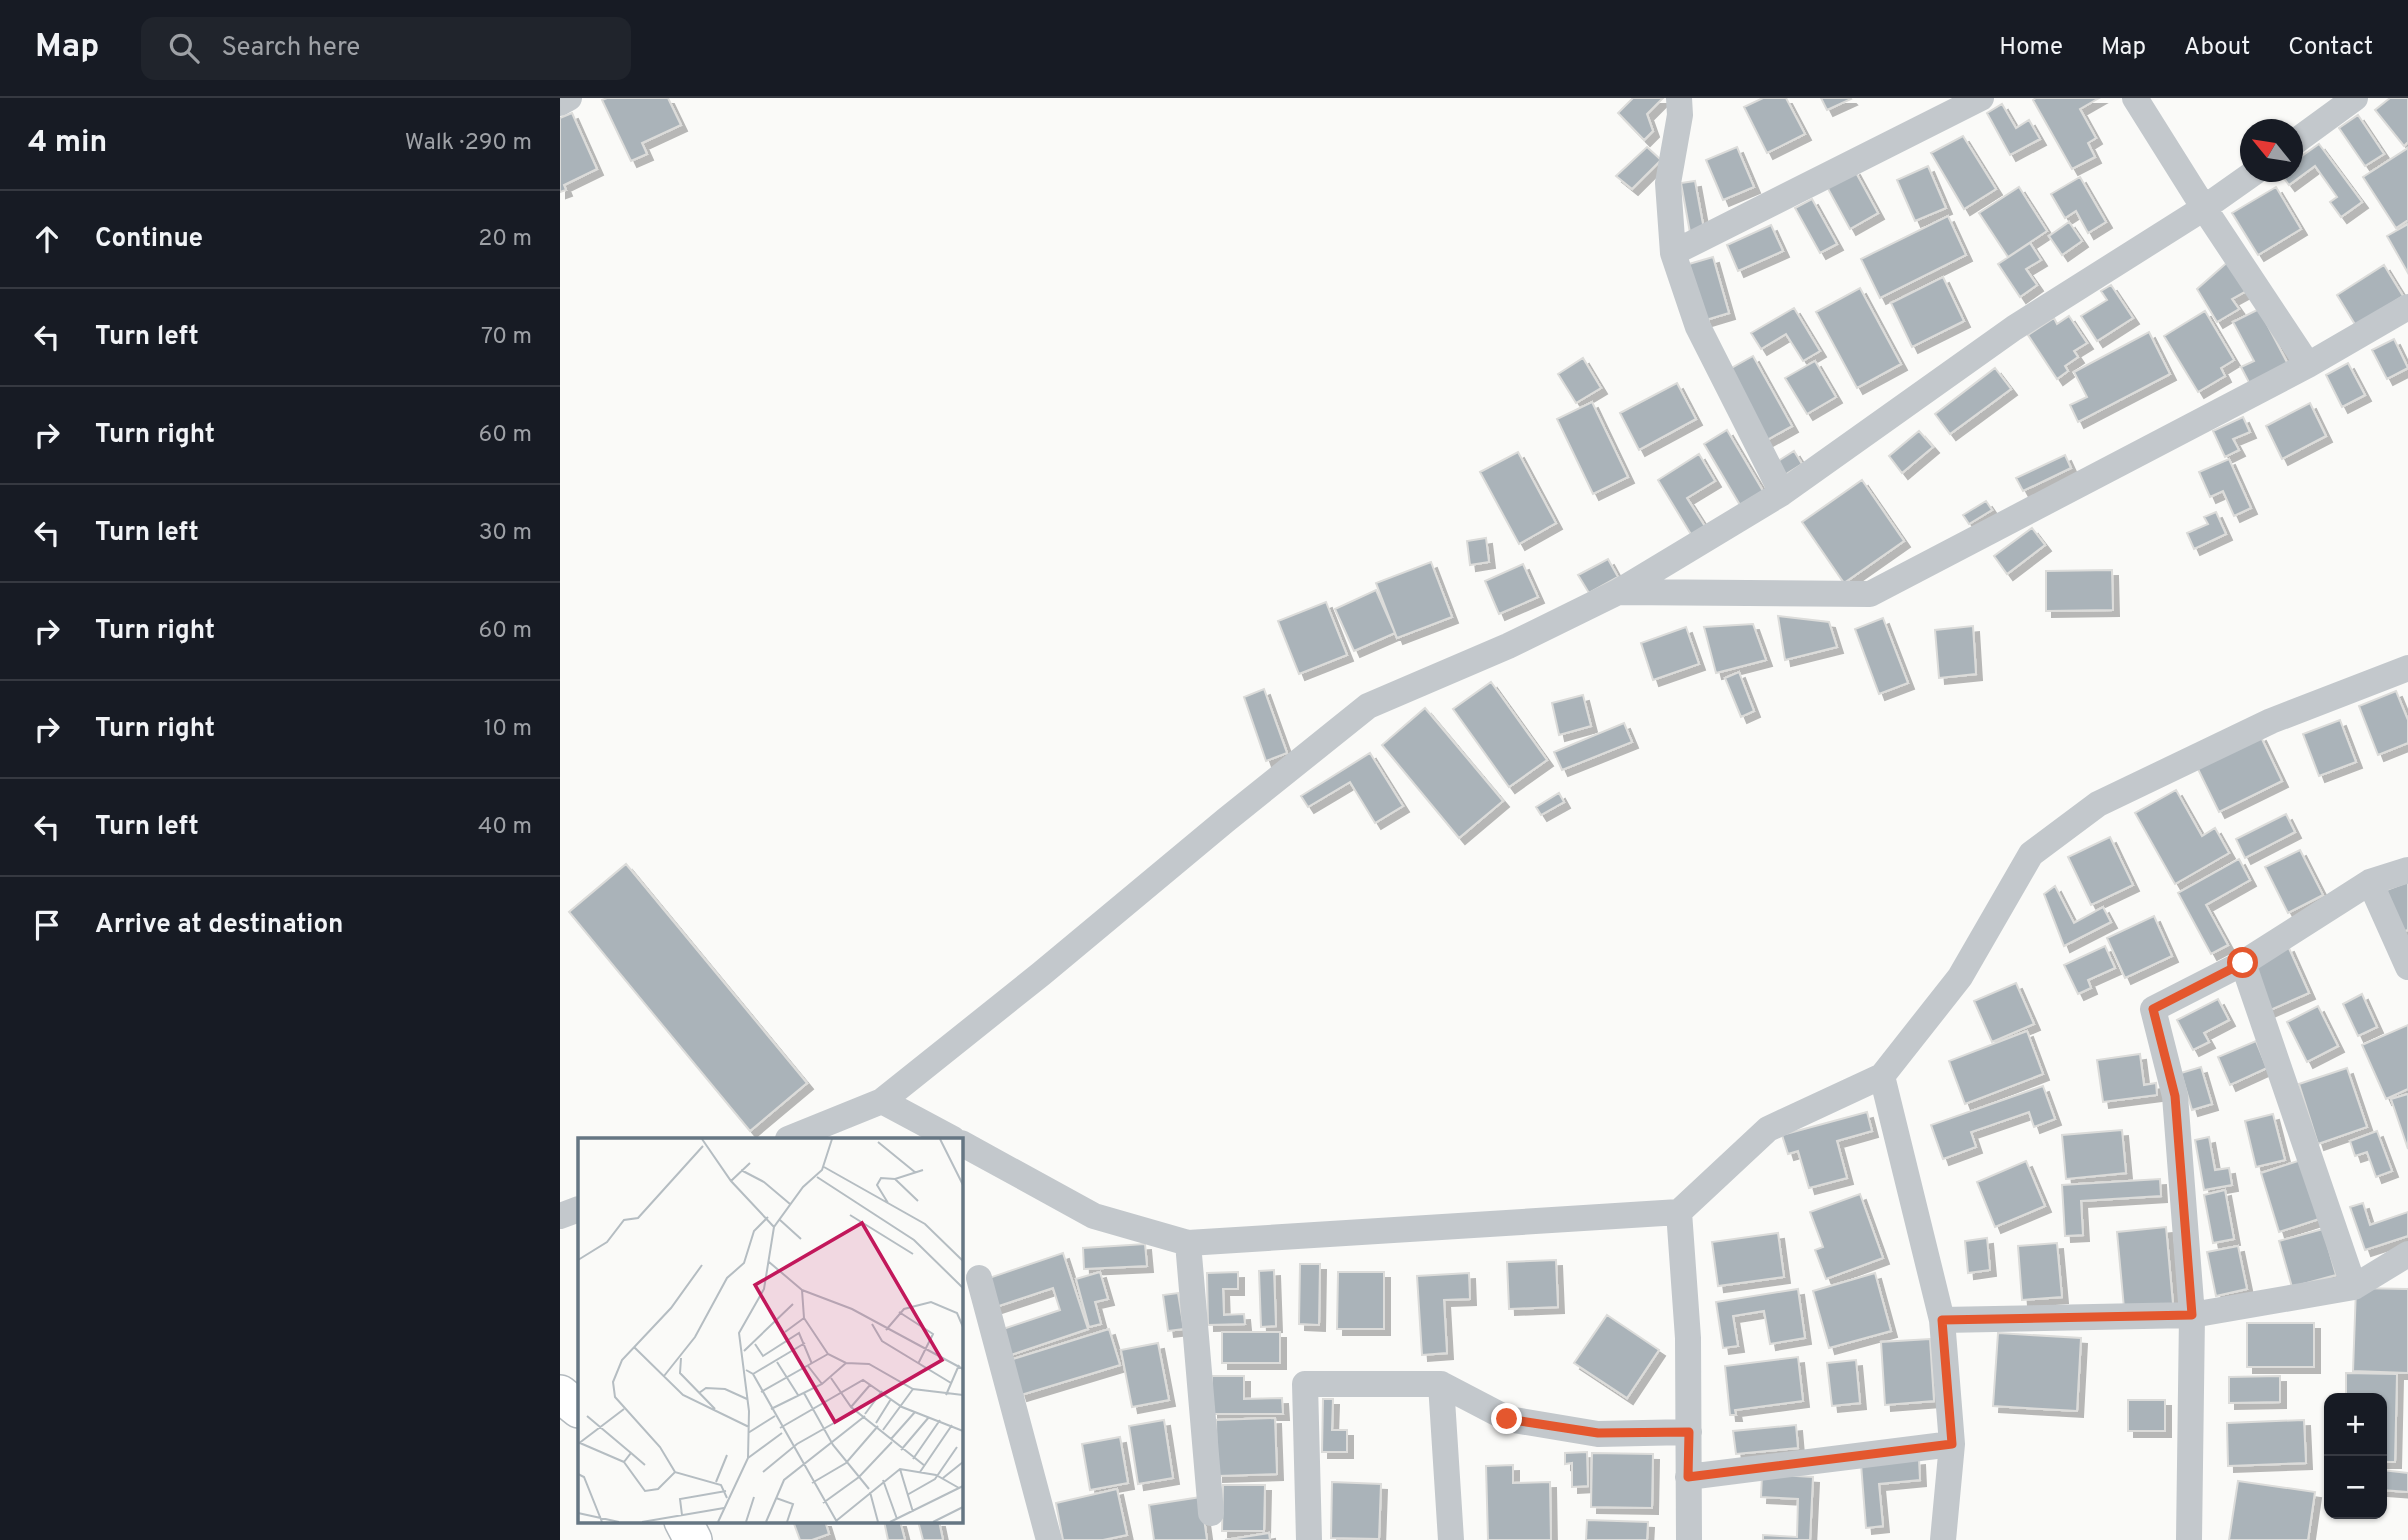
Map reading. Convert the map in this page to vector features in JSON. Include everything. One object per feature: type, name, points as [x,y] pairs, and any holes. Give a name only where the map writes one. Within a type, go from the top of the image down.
[{"type":"main road","points":[[560,1394],[578,1408]]},
{"type":"main road","points":[[684,1522],[693,1540]]},
{"type":"street","points":[[560,103],[569,98]]},
{"type":"street","points":[[1679,98],[1680,115],[1668,183],[1673,253],[1698,327],[1782,493]]},
{"type":"street","points":[[1673,253],[1981,98]]},
{"type":"street","points":[[2135,98],[2308,365]]},
{"type":"street","points":[[2303,136],[2355,98]]},
{"type":"street","points":[[790,1138],[882,1101],[1368,706],[1508,646],[1618,592],[1782,493],[2014,328],[2241,182]]},
{"type":"street","points":[[1618,592],[1870,594],[2308,365],[2408,307]]},
{"type":"street","points":[[962,1144],[1094,1216],[1188,1243],[1679,1212],[1768,1129],[1882,1076],[1959,978],[2031,854],[2098,804],[2271,721],[2408,668]]},
{"type":"street","points":[[2189,1540],[2192,1315],[2175,1096],[2153,1009],[2243,963],[2370,882],[2408,870]]},
{"type":"street","points":[[2370,882],[2408,967]]},
{"type":"street","points":[[2243,963],[2354,1287]]},
{"type":"street","points":[[1882,1076],[1942,1320],[1952,1444],[1943,1540]]},
{"type":"street","points":[[882,1101],[951,1138]]},
{"type":"street","points":[[560,1216],[578,1209]]},
{"type":"street","points":[[1679,1212],[1688,1338],[1689,1540]]},
{"type":"street","points":[[1188,1243],[1211,1513]]},
{"type":"street","points":[[1942,1320],[2192,1315],[2354,1287],[2408,1254]]},
{"type":"street","points":[[979,1278],[1049,1540]]},
{"type":"street","points":[[1309,1540],[1305,1384],[1441,1384],[1507,1419],[1598,1433],[1689,1432]]},
{"type":"street","points":[[1441,1384],[1451,1540]]},
{"type":"street","points":[[1688,1477],[1952,1444]]},
{"type":"building","points":[[668,98],[681,125],[642,143],[647,154],[631,161],[602,100]]},
{"type":"building","points":[[1633,98],[1663,98],[1647,114],[1653,131],[1644,140],[1618,113]]},
{"type":"building","points":[[1763,98],[1786,98],[1805,134],[1767,153],[1744,107]]},
{"type":"building","points":[[1821,98],[1850,98],[1851,99],[1827,110]]},
{"type":"building","points":[[2099,98],[2080,109],[2096,138],[2088,143],[2095,157],[2072,169],[2033,100]]},
{"type":"building","points":[[2390,98],[2408,98],[2408,142],[2404,146],[2375,110]]},
{"type":"building","points":[[2002,104],[2016,128],[2029,120],[2040,139],[2010,155],[1987,113]]},
{"type":"building","points":[[572,113],[597,169],[564,185],[566,190],[560,192],[560,118]]},
{"type":"building","points":[[2358,115],[2384,154],[2365,166],[2339,128]]},
{"type":"building","points":[[1963,136],[1996,189],[1964,209],[1931,153]]},
{"type":"building","points":[[2319,144],[2362,202],[2341,217],[2330,202],[2337,197],[2315,166],[2303,175],[2303,155]]},
{"type":"building","points":[[1647,147],[1661,160],[1632,189],[1616,176]]},
{"type":"building","points":[[1737,147],[1754,187],[1723,200],[1706,160]]},
{"type":"building","points":[[2408,148],[2408,220],[2396,228],[2363,177]]},
{"type":"building","points":[[1928,166],[1946,208],[1915,221],[1897,180]]},
{"type":"building","points":[[1854,169],[1878,213],[1850,229],[1826,185]]},
{"type":"building","points":[[2080,177],[2106,222],[2088,233],[2076,211],[2065,218],[2051,194]]},
{"type":"building","points":[[1695,181],[1705,235],[1691,238],[1681,183]]},
{"type":"building","points":[[2019,187],[2047,231],[2008,257],[1979,213]]},
{"type":"building","points":[[2276,187],[2301,229],[2258,255],[2232,213]]},
{"type":"building","points":[[1812,199],[1837,244],[1820,253],[1795,208]]},
{"type":"building","points":[[1948,216],[1966,255],[1880,298],[1861,259]]},
{"type":"building","points":[[2069,222],[2082,241],[2062,255],[2049,236]]},
{"type":"building","points":[[2408,224],[2408,273],[2387,236]]},
{"type":"building","points":[[1771,225],[1783,251],[1738,271],[1727,245]]},
{"type":"building","points":[[2030,243],[2041,260],[2026,269],[2037,285],[2020,297],[1998,264]]},
{"type":"building","points":[[1713,257],[1729,313],[1706,320],[1689,264]]},
{"type":"building","points":[[2231,259],[2248,290],[2232,299],[2239,309],[2217,322],[2197,289]]},
{"type":"building","points":[[2384,265],[2403,296],[2356,326],[2337,295]]},
{"type":"building","points":[[1943,277],[1964,321],[1912,347],[1891,303]]},
{"type":"building","points":[[2111,285],[2133,318],[2097,341],[2081,316],[2107,300],[2101,291]]},
{"type":"building","points":[[1860,288],[1901,364],[1857,388],[1816,312]]},
{"type":"building","points":[[1794,308],[1820,351],[1803,361],[1786,334],[1761,349],[1751,333]]},
{"type":"building","points":[[2259,309],[2291,370],[2253,390],[2241,367],[2254,361],[2233,322]]},
{"type":"building","points":[[2205,311],[2234,360],[2221,368],[2225,376],[2198,392],[2164,336]]},
{"type":"building","points":[[2069,316],[2087,343],[2074,351],[2078,357],[2065,366],[2068,371],[2057,379],[2028,335],[2054,318],[2057,324]]},
{"type":"building","points":[[2149,332],[2170,374],[2078,422],[2070,405],[2087,397],[2074,372]]},
{"type":"building","points":[[2394,339],[2408,368],[2387,379],[2372,350]]},
{"type":"building","points":[[1753,356],[1792,426],[1767,440],[1728,370]]},
{"type":"building","points":[[1583,358],[1601,388],[1576,403],[1558,374]]},
{"type":"building","points":[[1815,361],[1836,397],[1807,414],[1785,378]]},
{"type":"building","points":[[2348,363],[2365,395],[2342,407],[2326,375]]},
{"type":"building","points":[[1995,368],[2011,389],[1950,434],[1935,414]]},
{"type":"building","points":[[1677,383],[1696,419],[1639,450],[1620,413]]},
{"type":"building","points":[[1592,402],[1628,477],[1593,494],[1557,419]]},
{"type":"building","points":[[2310,403],[2326,436],[2282,459],[2266,426]]},
{"type":"building","points":[[2243,417],[2250,432],[2233,439],[2239,450],[2225,457],[2213,431]]},
{"type":"building","points":[[1727,430],[1763,491],[1740,505],[1704,444]]},
{"type":"building","points":[[1919,431],[1933,447],[1902,473],[1889,456]]},
{"type":"building","points":[[1794,451],[1802,464],[1783,476],[1775,463]]},
{"type":"building","points":[[1518,452],[1556,523],[1519,544],[1480,472]]},
{"type":"building","points":[[1699,454],[1715,481],[1687,498],[1706,528],[1692,536],[1658,480]]},
{"type":"building","points":[[2065,455],[2071,468],[2023,491],[2016,478]]},
{"type":"building","points":[[2229,459],[2251,508],[2234,516],[2223,491],[2210,497],[2199,472]]},
{"type":"building","points":[[1862,480],[1904,541],[1844,583],[1802,522]]},
{"type":"building","points":[[1986,501],[1992,510],[1969,524],[1963,515]]},
{"type":"building","points":[[2216,512],[2226,534],[2194,549],[2187,533],[2208,524],[2204,517]]},
{"type":"building","points":[[2032,528],[2045,545],[2007,574],[1994,556]]},
{"type":"building","points":[[1486,538],[1489,562],[1470,565],[1467,541]]},
{"type":"building","points":[[1608,559],[1618,577],[1589,593],[1578,575]]},
{"type":"building","points":[[1431,562],[1452,617],[1397,638],[1376,583]]},
{"type":"building","points":[[1523,564],[1538,597],[1499,614],[1485,581]]},
{"type":"building","points":[[2112,570],[2113,610],[2046,611],[2046,571]]},
{"type":"building","points":[[1376,590],[1395,633],[1354,651],[1335,609]]},
{"type":"building","points":[[1326,602],[1347,655],[1299,674],[1278,621]]},
{"type":"building","points":[[1778,616],[1829,622],[1837,647],[1785,660]]},
{"type":"building","points":[[1883,618],[1908,683],[1879,694],[1855,629]]},
{"type":"building","points":[[1753,624],[1766,660],[1716,673],[1704,627]]},
{"type":"building","points":[[1973,626],[1976,674],[1939,678],[1935,630]]},
{"type":"building","points":[[1686,627],[1699,664],[1653,680],[1641,643]]},
{"type":"building","points":[[1739,672],[1754,711],[1741,717],[1725,678]]},
{"type":"building","points":[[1491,682],[1547,760],[1509,787],[1453,709]]},
{"type":"building","points":[[1264,689],[1287,753],[1266,761],[1244,697]]},
{"type":"building","points":[[2396,691],[2408,720],[2408,743],[2378,755],[2359,706]]},
{"type":"building","points":[[1583,695],[1591,726],[1559,735],[1552,703]]},
{"type":"building","points":[[1425,708],[1503,801],[1459,838],[1382,745]]},
{"type":"building","points":[[2340,720],[2356,762],[2319,776],[2303,734]]},
{"type":"building","points":[[1624,723],[1632,742],[1562,770],[1554,752]]},
{"type":"building","points":[[2260,735],[2282,781],[2219,812],[2197,767]]},
{"type":"building","points":[[1370,753],[1403,806],[1375,823],[1350,782],[1308,807],[1301,796]]},
{"type":"building","points":[[2176,790],[2202,836],[2215,828],[2229,853],[2175,884],[2135,813]]},
{"type":"building","points":[[1559,793],[1564,802],[1541,815],[1536,807]]},
{"type":"building","points":[[2286,814],[2295,832],[2245,858],[2236,839]]},
{"type":"building","points":[[2110,837],[2133,885],[2091,905],[2068,857]]},
{"type":"building","points":[[2300,850],[2323,895],[2288,913],[2265,867]]},
{"type":"building","points":[[2239,859],[2250,880],[2206,905],[2228,945],[2211,954],[2178,893]]},
{"type":"building","points":[[626,864],[807,1083],[750,1131],[569,912]]},
{"type":"building","points":[[2408,882],[2408,930],[2399,933],[2384,891]]},
{"type":"building","points":[[2055,886],[2074,923],[2103,907],[2111,922],[2064,946],[2044,894]]},
{"type":"building","points":[[2154,916],[2172,956],[2125,978],[2107,938]]},
{"type":"building","points":[[2105,946],[2115,968],[2088,980],[2091,988],[2078,994],[2064,965]]},
{"type":"building","points":[[2288,946],[2309,993],[2268,1011],[2247,964]]},
{"type":"building","points":[[2016,983],[2034,1024],[1992,1042],[1974,1001]]},
{"type":"building","points":[[2362,994],[2377,1027],[2358,1036],[2343,1004]]},
{"type":"building","points":[[2218,999],[2229,1020],[2204,1033],[2209,1042],[2193,1050],[2177,1020]]},
{"type":"building","points":[[2318,1006],[2338,1046],[2307,1062],[2287,1022]]},
{"type":"building","points":[[2408,1025],[2408,1089],[2386,1099],[2362,1045]]},
{"type":"building","points":[[2027,1031],[2043,1074],[1965,1104],[1949,1061]]},
{"type":"building","points":[[2256,1041],[2267,1068],[2230,1085],[2218,1057]]},
{"type":"building","points":[[2140,1054],[2144,1085],[2156,1083],[2157,1095],[2103,1102],[2097,1060]]},
{"type":"building","points":[[2201,1067],[2212,1104],[2192,1110],[2181,1073]]},
{"type":"building","points":[[2347,1068],[2367,1127],[2318,1144],[2299,1084]]},
{"type":"building","points":[[2043,1086],[2055,1119],[2034,1127],[2029,1112],[1971,1132],[1976,1147],[1943,1159],[1931,1125]]},
{"type":"building","points":[[2408,1094],[2408,1149],[2391,1099]]},
{"type":"building","points":[[1867,1112],[1872,1131],[1837,1141],[1847,1178],[1809,1188],[1798,1151],[1788,1154],[1782,1135]]},
{"type":"building","points":[[2273,1114],[2285,1160],[2256,1167],[2245,1121]]},
{"type":"building","points":[[2122,1130],[2126,1173],[2066,1179],[2062,1135]]},
{"type":"building","points":[[2377,1131],[2392,1171],[2376,1177],[2367,1152],[2355,1156],[2350,1141]]},
{"type":"building","points":[[2209,1137],[2215,1170],[2229,1168],[2232,1185],[2204,1190],[2195,1140]]},
{"type":"building","points":[[2304,1159],[2322,1218],[2279,1232],[2261,1173]]},
{"type":"building","points":[[2026,1161],[2045,1206],[1995,1227],[1977,1182]]},
{"type":"building","points":[[2160,1179],[2161,1196],[2081,1201],[2083,1235],[2065,1236],[2062,1185]]},
{"type":"building","points":[[2225,1190],[2234,1239],[2213,1243],[2204,1195]]},
{"type":"building","points":[[1860,1194],[1883,1258],[1826,1279],[1815,1250],[1823,1247],[1810,1212]]},
{"type":"building","points":[[2363,1203],[2370,1225],[2408,1212],[2408,1236],[2365,1250],[2350,1207]]},
{"type":"building","points":[[2166,1227],[2173,1304],[2124,1308],[2117,1232]]},
{"type":"building","points":[[2323,1229],[2336,1275],[2292,1287],[2279,1241]]},
{"type":"building","points":[[1778,1233],[1784,1277],[1718,1286],[1712,1242]]},
{"type":"building","points":[[1987,1238],[1990,1270],[1968,1273],[1965,1241]]},
{"type":"building","points":[[2057,1243],[2062,1297],[2022,1300],[2018,1246]]},
{"type":"building","points":[[1145,1244],[1147,1266],[1084,1269],[1083,1248]]},
{"type":"building","points":[[2238,1246],[2247,1289],[2216,1296],[2207,1252]]},
{"type":"building","points":[[1063,1253],[1088,1329],[1008,1356],[1000,1330],[1060,1310],[1053,1288],[993,1308],[983,1280]]},
{"type":"building","points":[[1556,1260],[1558,1307],[1509,1309],[1507,1262]]},
{"type":"building","points":[[1300,1264],[1320,1264],[1319,1325],[1299,1324]]},
{"type":"building","points":[[1274,1270],[1276,1326],[1261,1327],[1259,1271]]},
{"type":"building","points":[[1100,1272],[1108,1299],[1095,1302],[1101,1324],[1089,1327],[1076,1279]]},
{"type":"building","points":[[1238,1272],[1238,1289],[1223,1289],[1224,1315],[1244,1314],[1245,1324],[1208,1325],[1207,1273]]},
{"type":"building","points":[[1338,1272],[1384,1272],[1384,1329],[1337,1329]]},
{"type":"building","points":[[1469,1273],[1470,1299],[1444,1300],[1447,1353],[1422,1355],[1417,1276]]},
{"type":"building","points":[[1875,1273],[1891,1331],[1829,1348],[1813,1291]]},
{"type":"building","points":[[2356,1288],[2408,1289],[2408,1373],[2353,1371]]},
{"type":"building","points":[[1798,1289],[1805,1338],[1770,1344],[1764,1311],[1733,1316],[1738,1346],[1723,1348],[1716,1302]]},
{"type":"building","points":[[1178,1293],[1184,1329],[1168,1331],[1163,1295]]},
{"type":"building","points":[[1607,1315],[1659,1350],[1627,1398],[1574,1363]]},
{"type":"building","points":[[2247,1323],[2314,1323],[2314,1367],[2247,1367]]},
{"type":"building","points":[[1109,1329],[1120,1365],[1021,1395],[1010,1360]]},
{"type":"building","points":[[1222,1332],[1280,1332],[1280,1363],[1222,1363]]},
{"type":"building","points":[[1998,1333],[2081,1338],[2077,1411],[1993,1406]]},
{"type":"building","points":[[1930,1339],[1934,1401],[1885,1405],[1881,1342]]},
{"type":"building","points":[[1158,1343],[1169,1400],[1132,1407],[1121,1350]]},
{"type":"building","points":[[1798,1357],[1803,1401],[1735,1410],[1736,1415],[1730,1415],[1725,1366]]},
{"type":"building","points":[[1856,1360],[1860,1403],[1832,1406],[1827,1363]]},
{"type":"building","points":[[2346,1373],[2397,1374],[2395,1462],[2387,1462],[2387,1393],[2346,1393]]},
{"type":"building","points":[[1212,1376],[1244,1376],[1244,1399],[1282,1398],[1283,1414],[1212,1414]]},
{"type":"building","points":[[2280,1376],[2280,1402],[2229,1403],[2229,1377]]},
{"type":"building","points":[[1323,1399],[1333,1399],[1332,1430],[1347,1430],[1347,1452],[1322,1452]]},
{"type":"building","points":[[2128,1400],[2165,1400],[2165,1431],[2128,1431]]},
{"type":"building","points":[[1275,1418],[1277,1474],[1217,1476],[1216,1420]]},
{"type":"building","points":[[1164,1420],[1173,1478],[1138,1484],[1129,1426]]},
{"type":"building","points":[[2304,1420],[2306,1463],[2228,1466],[2227,1423]]},
{"type":"building","points":[[1796,1425],[1798,1448],[1736,1454],[1733,1431]]},
{"type":"building","points":[[1120,1437],[1128,1483],[1090,1490],[1082,1444]]},
{"type":"building","points":[[1587,1452],[1588,1486],[1572,1487],[1572,1463],[1565,1464],[1565,1453]]},
{"type":"building","points":[[1592,1453],[1653,1454],[1652,1508],[1591,1507]]},
{"type":"building","points":[[1919,1459],[1920,1480],[1879,1484],[1883,1526],[1866,1528],[1861,1464]]},
{"type":"building","points":[[1513,1465],[1513,1483],[1550,1482],[1551,1540],[1488,1540],[1486,1466]]},
{"type":"building","points":[[2387,1471],[2408,1473],[2408,1492],[2387,1490]]},
{"type":"building","points":[[1762,1474],[1813,1477],[1810,1540],[1763,1540],[1763,1535],[1797,1537],[1798,1499],[1761,1497]]},
{"type":"building","points":[[2238,1481],[2315,1492],[2308,1540],[2229,1540]]},
{"type":"building","points":[[1332,1482],[1381,1484],[1379,1539],[1331,1538]]},
{"type":"building","points":[[1223,1485],[1265,1485],[1264,1531],[1222,1531]]},
{"type":"building","points":[[1117,1489],[1127,1535],[1103,1540],[1063,1540],[1056,1503]]},
{"type":"building","points":[[1201,1497],[1207,1540],[1154,1540],[1149,1505]]},
{"type":"building","points":[[1587,1520],[1648,1522],[1647,1540],[1586,1540]]},
{"type":"building","points":[[793,1522],[825,1522],[829,1534],[812,1540],[800,1540]]},
{"type":"building","points":[[884,1522],[900,1522],[905,1540],[888,1540]]},
{"type":"building","points":[[918,1522],[939,1522],[943,1540],[923,1540]]},
{"type":"building","points":[[1269,1533],[1270,1540],[1225,1540]]},
{"type":"route","points":[[1507,1419],[1598,1433],[1689,1432],[1688,1477],[1952,1444],[1942,1320],[2192,1315],[2175,1096],[2153,1009],[2243,963]]}]
